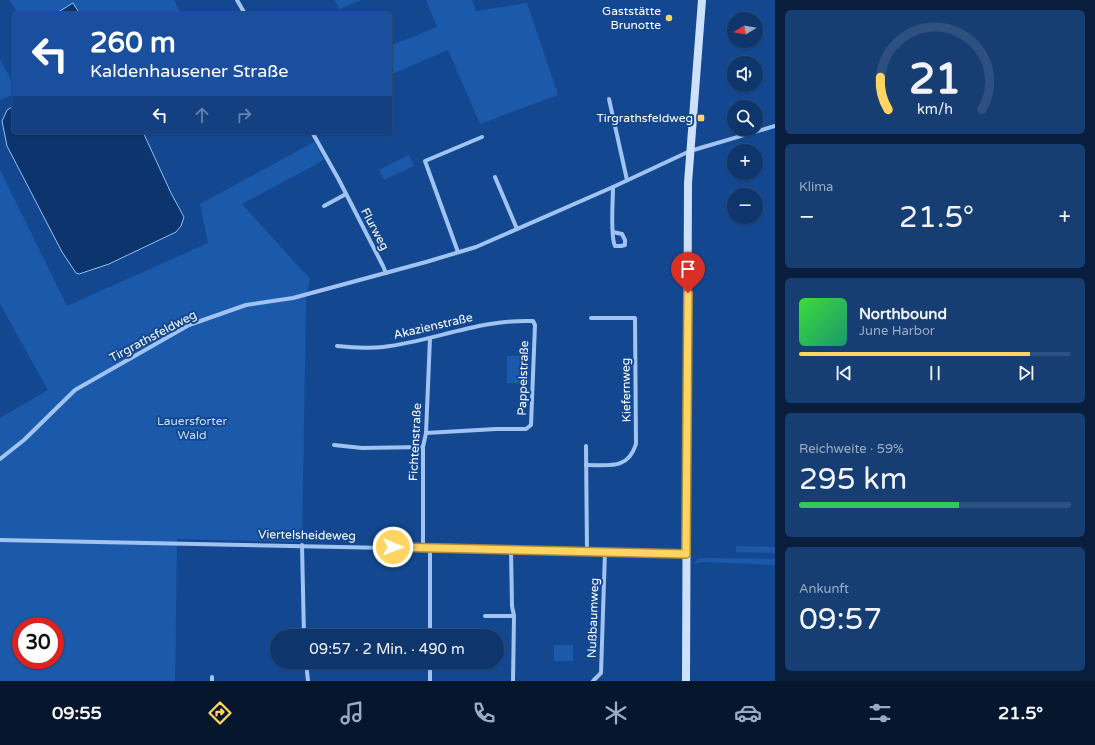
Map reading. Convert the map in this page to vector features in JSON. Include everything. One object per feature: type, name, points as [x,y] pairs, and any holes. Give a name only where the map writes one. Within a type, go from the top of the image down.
[{"type":"main road","points":[[686,681],[688,191],[702,0]]},
{"type":"street","points":[[237,0],[244,12]]},
{"type":"street","points":[[609,99],[627,180]]},
{"type":"street","name":"Tirgrathsfeldweg","points":[[0,459],[24,440],[75,390],[189,325],[246,305],[293,298],[476,247],[613,187],[690,151],[775,126]]},
{"type":"street","name":"Flurweg","points":[[313,134],[346,194],[386,273]]},
{"type":"street","points":[[458,252],[425,161],[482,137]]},
{"type":"street","points":[[495,177],[517,229]]},
{"type":"street","points":[[613,187],[613,232]]},
{"type":"street","points":[[324,206],[346,194]]},
{"type":"street","name":"Kiefernweg","points":[[586,465],[618,465],[628,459],[634,452],[636,444],[635,318],[591,318]]},
{"type":"street","name":"Akazienstraße","points":[[337,346],[356,348],[382,347],[430,338],[481,325],[514,320],[533,321]]},
{"type":"street","name":"Pappelstraße","points":[[426,433],[526,429],[531,425],[533,321]]},
{"type":"street","name":"Fichtenstraße","points":[[423,547],[423,447],[426,433],[430,338]]},
{"type":"street","points":[[334,445],[362,448],[423,447]]},
{"type":"street","points":[[586,446],[587,551]]},
{"type":"street","name":"Viertelsheideweg","points":[[0,540],[423,547],[686,554]]},
{"type":"street","points":[[302,545],[304,629]]},
{"type":"street","points":[[430,548],[430,629]]},
{"type":"street","points":[[511,550],[512,606],[514,616],[513,681]]},
{"type":"street","name":"Nußbaumweg","points":[[593,681],[601,673],[605,552]]},
{"type":"street","points":[[485,616],[514,616]]},
{"type":"street","points":[[307,669],[308,681]]},
{"type":"street","points":[[430,669],[430,681]]},
{"type":"green space","points":[[9,0],[174,0],[180,12],[78,12],[73,3],[58,12],[18,12]]},
{"type":"green space","points":[[335,0],[362,0],[339,9]]},
{"type":"green space","points":[[426,0],[472,0],[476,11],[527,3],[558,95],[480,124],[448,50],[392,74],[392,45],[437,27]]},
{"type":"green space","points":[[0,59],[12,82],[12,95],[0,100]]},
{"type":"green space","name":"Lauersforter Wald","points":[[314,142],[324,160],[242,204],[310,279],[306,298],[302,542],[177,539],[175,681],[0,681],[0,418],[48,390],[0,304],[0,170],[67,306],[208,243],[200,204]]},
{"type":"green space","points":[[409,155],[414,166],[384,180],[379,170]]},
{"type":"green space","points":[[507,356],[529,356],[528,384],[507,383]]},
{"type":"green space","points":[[736,546],[775,547],[775,553],[736,552]]},
{"type":"green space","points":[[698,559],[775,559],[775,565],[702,562],[694,564]]},
{"type":"green space","points":[[554,645],[573,645],[573,661],[554,661]]},
{"type":"shaded area","points":[[73,3],[79,12],[58,12]]},
{"type":"shaded area","points":[[12,107],[12,134],[144,134],[171,193],[184,217],[181,226],[176,232],[109,264],[79,274],[76,273],[62,252],[7,146],[2,121],[7,110]]},
{"type":"place","name":"Gaststätte Brunotte","points":[[669,18]]},
{"type":"place","name":"Tirgrathsfeldweg","points":[[701,118]]},
{"type":"route","points":[[393,547],[686,554],[688,293]]}]
